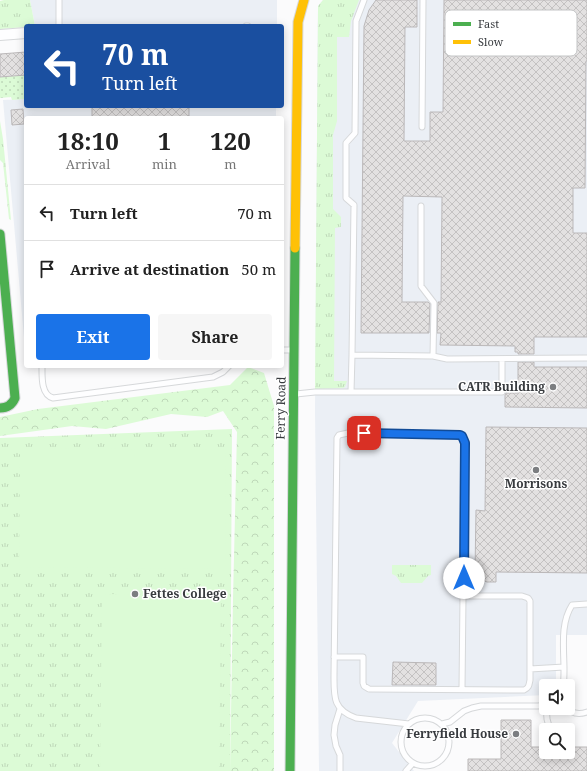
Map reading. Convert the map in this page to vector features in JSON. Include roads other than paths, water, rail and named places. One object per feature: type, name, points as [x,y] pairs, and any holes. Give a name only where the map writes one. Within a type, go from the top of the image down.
[{"type":"main road","name":"Ferry Road","points":[[290,771],[298,22],[304,0]]},
{"type":"main road","name":"Ferry Road","points":[[293,7],[298,22]]},
{"type":"main road","points":[[0,234],[2,281],[15,398],[14,402],[7,408],[0,408]]},
{"type":"street","points":[[0,35],[24,33]]},
{"type":"lane","points":[[59,0],[59,24]]},
{"type":"lane","points":[[351,392],[354,205],[346,198],[346,143],[354,133],[356,21],[364,0]]},
{"type":"lane","points":[[422,127],[423,0]]},
{"type":"lane","points":[[422,206],[421,286],[434,302],[433,356]]},
{"type":"lane","points":[[284,350],[294,350]]},
{"type":"lane","points":[[352,355],[433,356],[447,359],[587,358]]},
{"type":"lane","points":[[294,394],[315,392],[502,392],[502,359]]},
{"type":"lane","points":[[42,368],[44,390],[46,394],[53,398],[212,377],[228,368]]},
{"type":"lane","points":[[409,724],[350,716],[340,709],[334,697],[336,464],[337,438],[339,435],[356,433],[462,436],[465,443],[462,689]]},
{"type":"lane","points":[[334,657],[363,657],[363,683],[364,686],[369,689],[526,689],[529,685],[530,669],[530,601],[528,598],[522,596],[463,596]]},
{"type":"lane","points":[[563,679],[564,636],[568,612],[572,604],[587,604]]},
{"type":"lane","points":[[530,669],[564,667]]},
{"type":"lane","points":[[442,724],[450,722],[464,711],[481,706],[539,706]]},
{"type":"lane","points":[[340,709],[335,725],[334,735],[336,746],[340,755],[340,771]]},
{"type":"lane","points":[[575,713],[583,714],[587,712]]},
{"type":"lane","points":[[417,719],[434,719],[442,724],[446,730],[449,738],[449,746],[446,753],[442,759],[429,768],[413,763],[403,752],[401,738],[403,731],[409,724],[417,719]]},
{"type":"lane","points":[[406,771],[413,763]]},
{"type":"place","name":"CATR Building","points":[[553,387]]},
{"type":"place","name":"Morrisons","points":[[536,470]]},
{"type":"place","name":"Fettes College","points":[[135,594]]},
{"type":"place","name":"Ferryfield House","points":[[516,734]]}]
